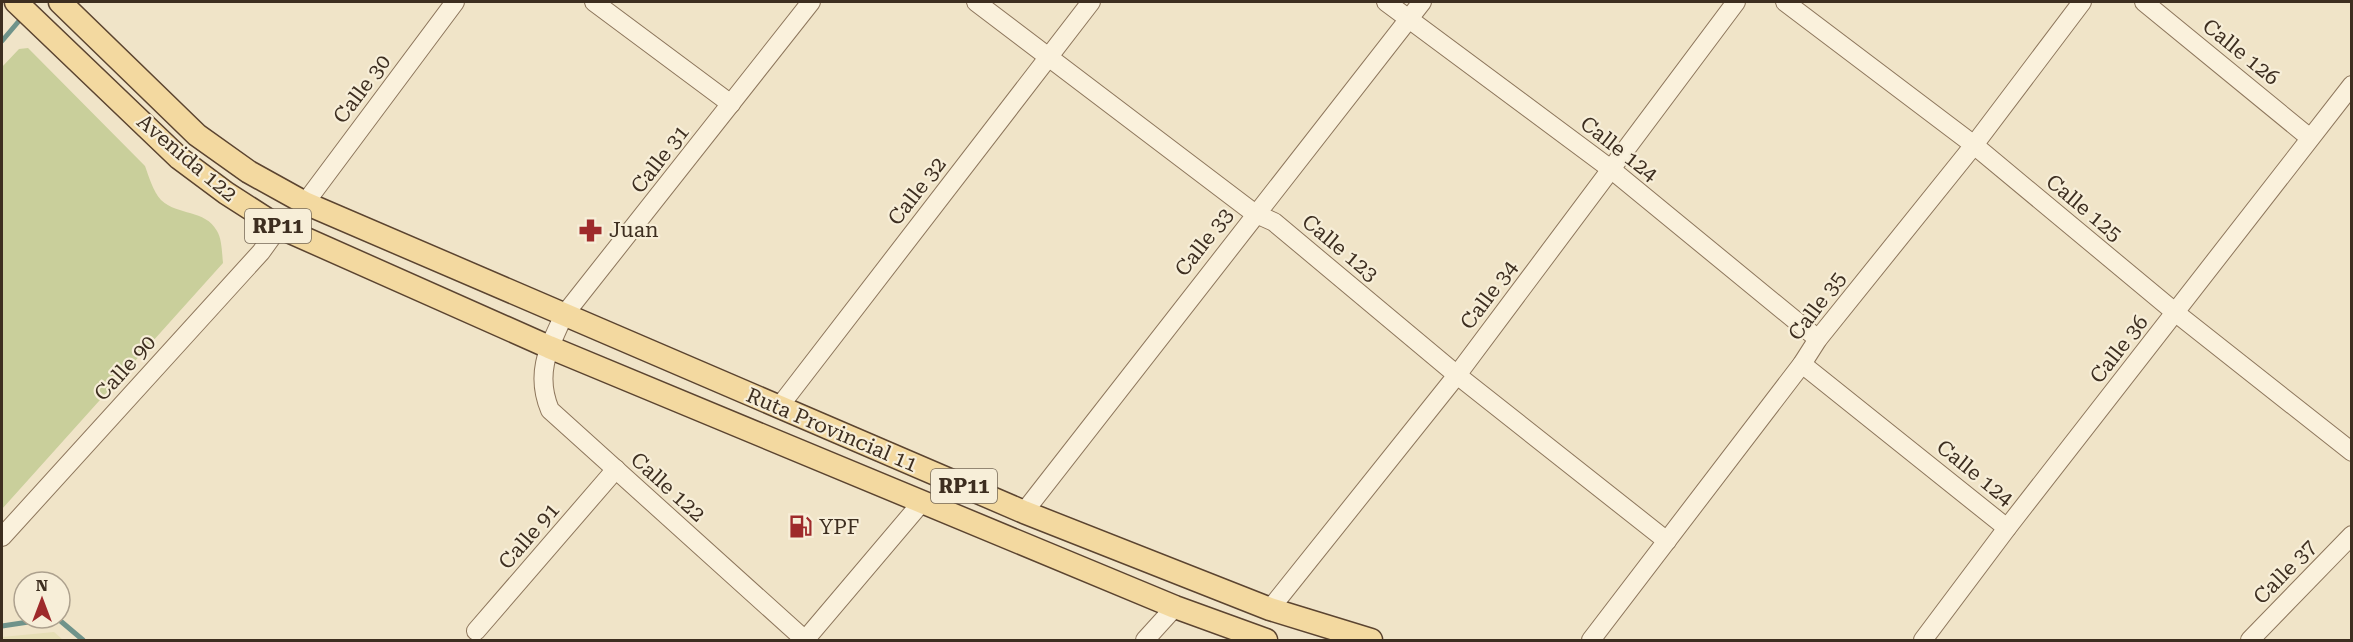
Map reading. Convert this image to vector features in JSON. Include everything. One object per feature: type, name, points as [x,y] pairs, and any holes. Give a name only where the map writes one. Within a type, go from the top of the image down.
[{"type":"main road","name":"Avenida 122","points":[[16,2],[179,158],[226,193],[279,227],[549,347]]},
{"type":"main road","name":"Avenida 122","points":[[66,7],[197,135],[249,172],[305,203],[564,315]]},
{"type":"main road","name":"Ruta Provincial 11","points":[[564,315],[1024,512],[1270,609],[1371,640]]},
{"type":"main road","name":"Ruta Provincial 11","points":[[549,347],[1175,607],[1266,640]]},
{"type":"street","name":"Calle 30","points":[[305,203],[455,2]]},
{"type":"street","points":[[594,2],[732,104]]},
{"type":"street","name":"Calle 31","points":[[549,347],[564,315],[811,2]]},
{"type":"street","name":"Calle 123","points":[[976,2],[1050,55],[1254,213],[1274,222],[1457,375],[1667,541]]},
{"type":"street","name":"Calle 32","points":[[779,407],[1091,2]]},
{"type":"street","name":"Calle 124","points":[[1386,2],[1612,170],[1818,339]]},
{"type":"street","name":"Calle 33","points":[[1024,512],[1254,213],[1422,2]]},
{"type":"street","name":"Calle 34","points":[[1270,609],[1457,375],[1736,2]]},
{"type":"street","name":"Calle 125","points":[[1785,2],[1974,145],[2176,313],[2352,452]]},
{"type":"street","name":"Calle 35","points":[[1591,640],[1802,364],[1818,339],[1974,145],[2082,2]]},
{"type":"street","name":"Calle 126","points":[[2144,2],[2310,138]]},
{"type":"street","name":"Calle 36","points":[[1923,640],[2007,528],[2352,85]]},
{"type":"street","name":"Calle 90","points":[[2,537],[261,252],[279,227]]},
{"type":"street","name":"Calle 122","points":[[549,347],[542,382],[550,410],[805,640]]},
{"type":"street","name":"Calle 124","points":[[1802,364],[2007,528]]},
{"type":"street","name":"Calle 91","points":[[476,631],[616,469]]},
{"type":"street","points":[[805,640],[922,502]]},
{"type":"street","name":"Calle 37","points":[[2250,640],[2352,535]]},
{"type":"street","points":[[1145,640],[1175,607]]},
{"type":"shaded area","points":[[54,632],[63,640],[2,640],[2,637]]},
{"type":"green space","points":[[28,48],[145,166],[153,188],[161,200],[175,208],[206,219],[212,224],[220,238],[223,263],[2,509],[2,67],[19,49]]},
{"type":"waterway","points":[[2,41],[24,15]]},
{"type":"waterway","points":[[2,626],[12,624]]},
{"type":"waterway","points":[[71,630],[83,640]]},
{"type":"place","name":"Juan","points":[[591,230]]},
{"type":"place","name":"YPF","points":[[801,527]]}]
